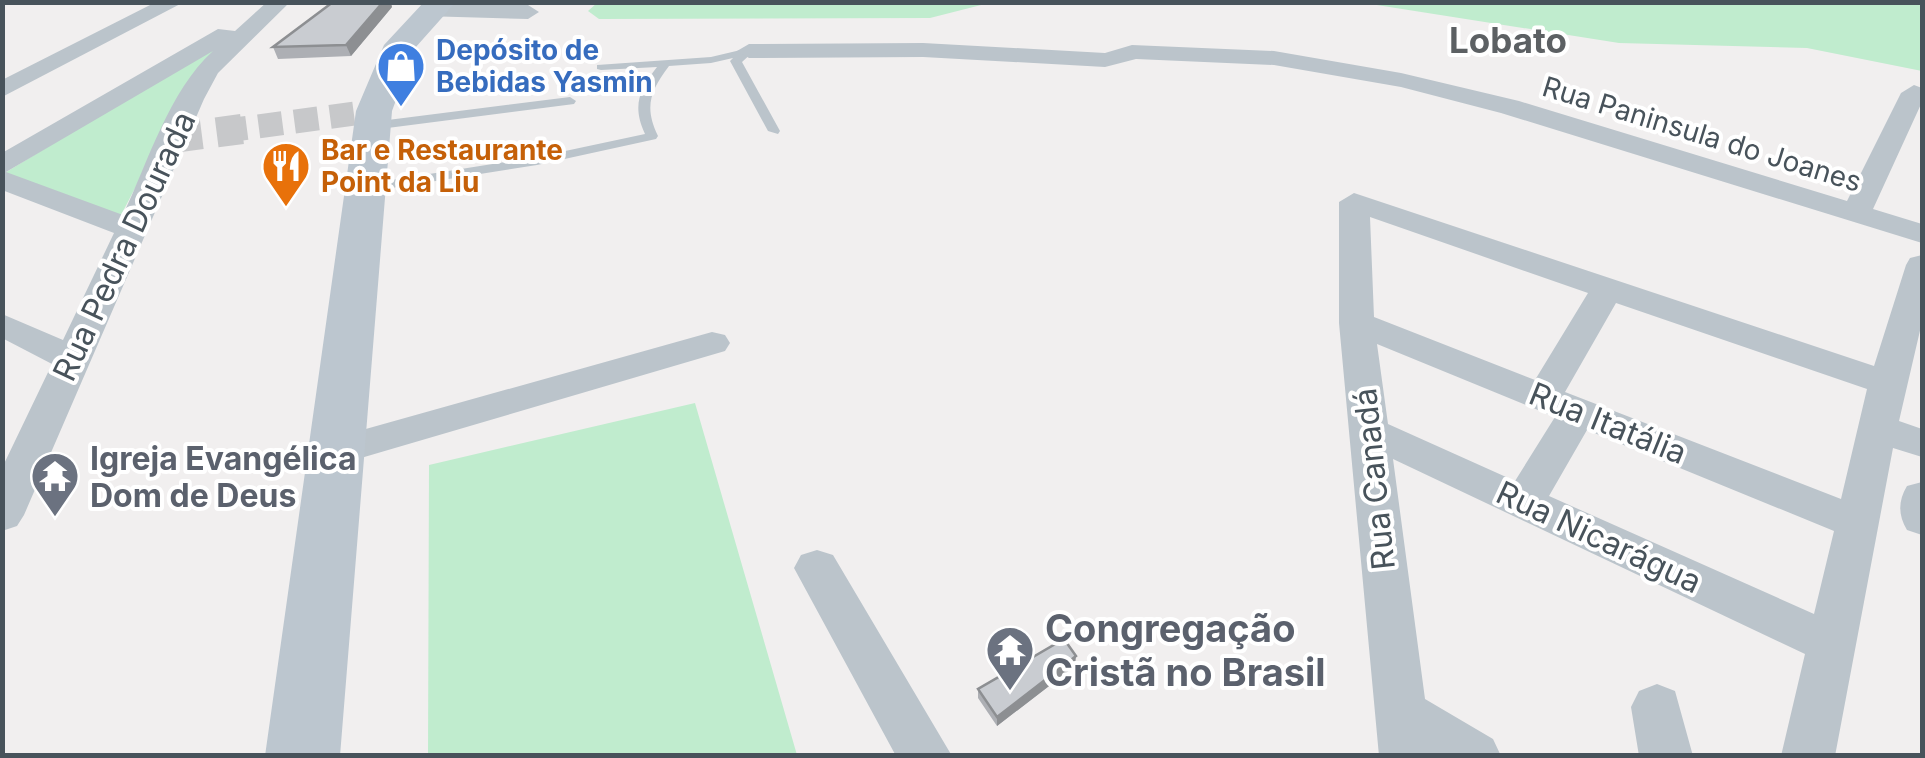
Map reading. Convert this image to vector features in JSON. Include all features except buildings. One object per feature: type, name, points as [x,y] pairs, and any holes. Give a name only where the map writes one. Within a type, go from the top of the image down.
[{"type":"street","points":[[2,90],[174,2]]},
{"type":"street","points":[[2,164],[276,5]]},
{"type":"street","name":"Rua Pedra Dourada","points":[[2,515],[208,68],[276,5]]},
{"type":"street","points":[[302,756],[372,126],[390,62],[436,7],[528,12]]},
{"type":"street","name":"Rua Paninsula do Joanes","points":[[749,51],[923,50],[1106,60],[1119,60],[1132,52],[1274,58],[1401,80],[1510,107],[1922,234]]},
{"type":"street","points":[[1857,212],[1914,93]]},
{"type":"street","points":[[2,180],[131,229]]},
{"type":"street","name":"Rua Canadá","points":[[1403,734],[1357,323],[1354,202],[1608,288]]},
{"type":"street","points":[[1808,756],[1886,384],[1922,266]]},
{"type":"street","points":[[1523,503],[1608,288],[1886,384]]},
{"type":"street","name":"Rua Itatália","points":[[1357,323],[1858,523]]},
{"type":"street","points":[[2,324],[72,359]]},
{"type":"street","points":[[337,450],[519,402],[712,343]]},
{"type":"street","points":[[1878,428],[1922,443]]},
{"type":"street","name":"Rua Nicarágua","points":[[1368,431],[1830,643]]},
{"type":"street","points":[[1922,497],[1922,518]]},
{"type":"street","points":[[817,568],[925,756]]},
{"type":"street","points":[[1403,734],[1474,756]]},
{"type":"lane","points":[[602,67],[664,65],[749,51]]},
{"type":"lane","points":[[749,51],[736,61],[774,131]]},
{"type":"lane","points":[[366,188],[537,161],[652,136],[639,108],[640,98],[664,65]]},
{"type":"lane","points":[[372,126],[570,102]]},
{"type":"green space","points":[[597,2],[989,3],[930,18],[599,19],[588,11]]},
{"type":"green space","points":[[1364,3],[1922,3],[1922,71],[1807,48],[1619,43]]},
{"type":"green space","points":[[207,50],[220,50],[197,69],[120,217],[3,174]]},
{"type":"green space","points":[[695,403],[797,755],[428,755],[429,465]]},
{"type":"tunnel","points":[[223,131],[374,111]]},
{"type":"tunnel","points":[[172,138],[242,129]]},
{"type":"place","name":"Depósito de Bebidas Yasmin","points":[[401,108]]},
{"type":"place","name":"Bar e Restaurante Point da Liu","points":[[286,208]]},
{"type":"place","name":"Igreja Evangélica Dom de Deus","points":[[55,518]]},
{"type":"place","name":"Congregação Cristã no Brasil","points":[[1010,692]]},
{"type":"district","name":"Lobato","points":[[1508,40]]}]
